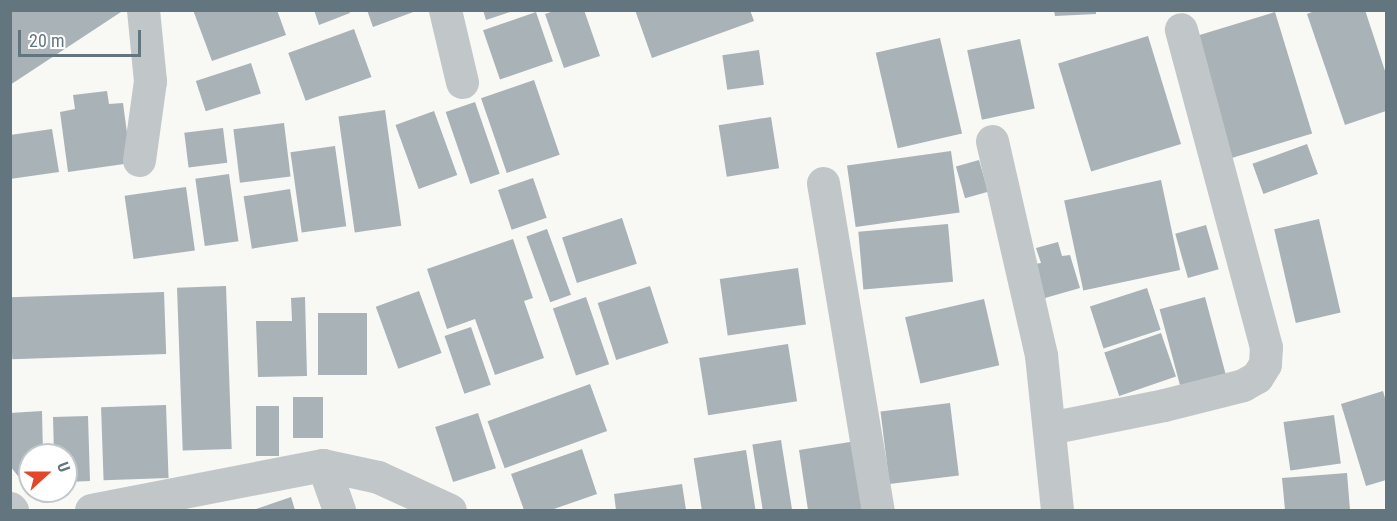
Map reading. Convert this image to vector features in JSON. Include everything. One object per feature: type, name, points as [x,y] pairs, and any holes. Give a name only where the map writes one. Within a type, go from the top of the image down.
[{"type":"street","points":[[139,160],[150,81],[143,10]]},
{"type":"street","points":[[446,10],[462,82]]},
{"type":"street","points":[[1049,428],[1164,405],[1243,385],[1257,377],[1265,364],[1266,347],[1181,29]]},
{"type":"street","points":[[992,141],[1041,355],[1057,510]]},
{"type":"street","points":[[823,183],[878,510]]},
{"type":"street","points":[[323,465],[339,510]]},
{"type":"street","points":[[91,510],[323,465],[378,477],[450,510]]},
{"type":"building","points":[[10,10],[124,10],[10,85]]},
{"type":"building","points":[[193,10],[277,10],[286,35],[212,61]]},
{"type":"building","points":[[314,10],[349,10],[350,13],[319,25]]},
{"type":"building","points":[[367,10],[416,10],[416,11],[373,27]]},
{"type":"building","points":[[483,10],[513,10],[513,11],[486,20]]},
{"type":"building","points":[[557,10],[584,10],[600,56],[564,68],[545,14]]},
{"type":"building","points":[[635,10],[750,10],[754,21],[652,58]]},
{"type":"building","points":[[1054,10],[1096,10],[1096,14],[1055,16]]},
{"type":"building","points":[[1317,10],[1365,10],[1386,74],[1386,111],[1345,125],[1307,14]]},
{"type":"building","points":[[536,12],[553,61],[500,79],[483,30]]},
{"type":"building","points":[[1275,12],[1312,133],[1232,158],[1195,37]]},
{"type":"building","points":[[354,29],[371,77],[306,101],[288,53]]},
{"type":"building","points":[[1148,36],[1181,144],[1091,172],[1058,63]]},
{"type":"building","points":[[940,38],[962,133],[898,148],[876,53]]},
{"type":"building","points":[[1020,39],[1035,108],[982,120],[967,50]]},
{"type":"building","points":[[759,50],[764,85],[727,90],[722,55]]},
{"type":"building","points":[[251,63],[261,93],[206,111],[196,81]]},
{"type":"building","points":[[534,80],[560,155],[507,173],[481,98]]},
{"type":"building","points":[[107,91],[109,104],[123,103],[131,163],[68,172],[60,112],[75,109],[73,95]]},
{"type":"building","points":[[475,102],[500,174],[470,184],[446,112]]},
{"type":"building","points":[[385,110],[401,226],[355,232],[338,117]]},
{"type":"building","points":[[434,111],[457,175],[419,189],[395,125]]},
{"type":"building","points":[[771,117],[779,168],[727,177],[719,125]]},
{"type":"building","points":[[284,123],[291,177],[240,183],[233,129]]},
{"type":"building","points":[[223,128],[227,163],[189,167],[184,133]]},
{"type":"building","points":[[52,129],[59,172],[10,179],[10,135]]},
{"type":"building","points":[[1307,144],[1318,174],[1263,194],[1252,164]]},
{"type":"building","points":[[335,146],[346,226],[302,232],[290,152]]},
{"type":"building","points":[[951,151],[960,212],[856,227],[847,166]]},
{"type":"building","points":[[979,160],[988,192],[965,198],[956,167]]},
{"type":"building","points":[[229,174],[238,241],[205,246],[195,179]]},
{"type":"building","points":[[533,178],[547,218],[512,230],[498,190]]},
{"type":"building","points":[[1161,180],[1180,270],[1083,291],[1064,201]]},
{"type":"building","points":[[186,187],[195,250],[134,259],[125,196]]},
{"type":"building","points":[[290,189],[298,241],[252,249],[244,196]]},
{"type":"building","points":[[622,218],[637,264],[577,283],[562,237]]},
{"type":"building","points":[[1319,219],[1341,313],[1296,323],[1274,229]]},
{"type":"building","points":[[948,224],[953,282],[863,290],[858,232]]},
{"type":"building","points":[[1206,225],[1219,269],[1188,278],[1175,234]]},
{"type":"building","points":[[547,229],[571,295],[550,302],[526,237]]},
{"type":"building","points":[[513,239],[533,298],[524,301],[544,358],[495,375],[475,319],[447,329],[427,269]]},
{"type":"building","points":[[1058,242],[1062,256],[1070,255],[1080,288],[1045,298],[1035,264],[1041,263],[1036,248]]},
{"type":"building","points":[[798,268],[806,324],[728,335],[720,279]]},
{"type":"building","points":[[226,286],[232,449],[183,451],[177,288]]},
{"type":"building","points":[[650,286],[669,343],[616,360],[598,303]]},
{"type":"building","points":[[1147,288],[1161,330],[1104,348],[1090,307]]},
{"type":"building","points":[[419,291],[442,353],[398,369],[376,307]]},
{"type":"building","points":[[164,292],[166,354],[12,359],[10,297]]},
{"type":"building","points":[[305,297],[307,376],[258,377],[256,321],[292,321],[291,298]]},
{"type":"building","points":[[586,297],[609,364],[576,376],[553,308]]},
{"type":"building","points":[[1205,297],[1226,377],[1181,389],[1160,309]]},
{"type":"building","points":[[984,299],[999,365],[920,383],[905,317]]},
{"type":"building","points":[[318,313],[367,313],[367,375],[318,375]]},
{"type":"building","points":[[471,327],[491,385],[464,394],[445,336]]},
{"type":"building","points":[[1161,333],[1176,376],[1119,396],[1104,353]]},
{"type":"building","points":[[788,344],[797,401],[708,415],[699,358]]},
{"type":"building","points":[[590,384],[607,431],[505,468],[488,421]]},
{"type":"building","points":[[1383,391],[1386,402],[1386,480],[1366,486],[1341,404]]},
{"type":"building","points":[[293,397],[323,397],[323,438],[293,438]]},
{"type":"building","points":[[950,403],[959,475],[889,484],[881,412]]},
{"type":"building","points":[[166,405],[169,478],[104,480],[101,407]]},
{"type":"building","points":[[256,406],[279,406],[279,456],[256,456]]},
{"type":"building","points":[[42,411],[43,443],[18,443],[18,476],[10,466],[10,413]]},
{"type":"building","points":[[478,413],[496,468],[453,482],[435,427]]},
{"type":"building","points":[[1334,415],[1341,464],[1290,471],[1283,422]]},
{"type":"building","points":[[88,416],[90,481],[78,482],[78,443],[54,443],[53,417]]},
{"type":"building","points":[[781,440],[792,510],[763,510],[752,445]]},
{"type":"building","points":[[863,440],[874,510],[808,510],[799,450]]},
{"type":"building","points":[[582,449],[597,494],[551,510],[524,510],[511,474]]},
{"type":"building","points":[[746,450],[756,510],[702,510],[694,458]]},
{"type":"building","points":[[1347,473],[1350,510],[1285,510],[1282,478]]},
{"type":"building","points":[[682,484],[686,510],[616,510],[614,494]]},
{"type":"building","points":[[291,497],[295,510],[253,510]]}]
